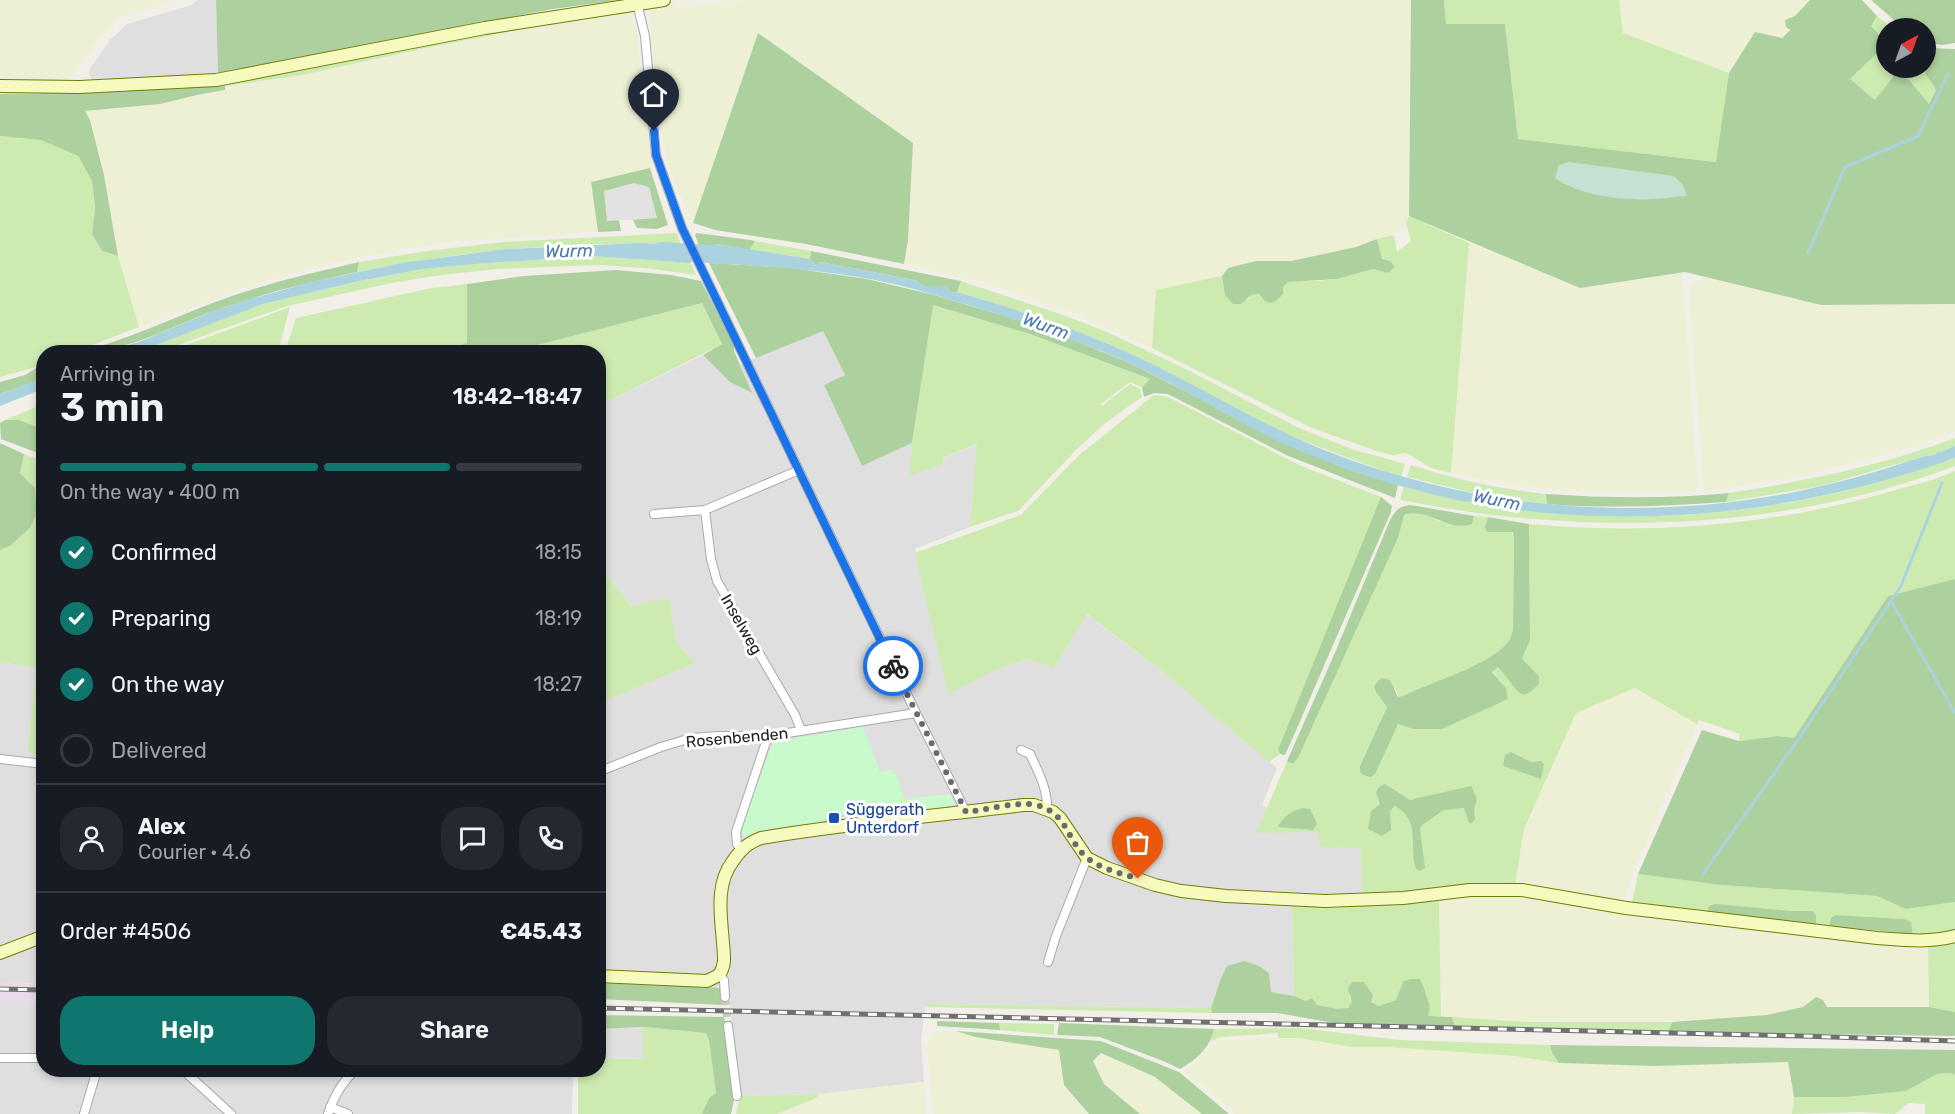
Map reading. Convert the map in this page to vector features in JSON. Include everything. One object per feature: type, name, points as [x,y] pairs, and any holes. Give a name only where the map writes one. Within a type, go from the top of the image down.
[{"type":"main road","points":[[0,86],[80,87],[216,80],[485,28],[636,2],[664,0]]},
{"type":"main road","points":[[606,976],[707,981],[719,975],[724,960],[722,880],[741,849],[750,842],[767,837],[847,824],[884,822],[1023,804],[1047,809],[1060,818],[1087,858],[1107,868],[1155,885],[1181,891],[1228,897],[1325,902],[1403,898],[1470,891],[1522,890],[1626,908],[1854,935],[1915,941],[1955,936]]},
{"type":"main road","points":[[0,953],[36,939]]},
{"type":"street","points":[[636,2],[645,36],[656,155],[682,228],[966,812]]},
{"type":"street","points":[[654,514],[705,510],[799,470]]},
{"type":"street","name":"Inselweg","points":[[705,510],[711,559],[717,581],[795,715],[801,730]]},
{"type":"street","name":"Rosenbenden","points":[[606,769],[691,738],[768,736],[916,713]]},
{"type":"street","points":[[741,849],[737,844],[736,832],[768,736]]},
{"type":"street","points":[[1021,750],[1030,754],[1040,776],[1048,800],[1047,809]]},
{"type":"street","points":[[0,759],[36,763]]},
{"type":"street","points":[[1047,962],[1087,858]]},
{"type":"street","points":[[719,975],[724,980],[725,997]]},
{"type":"street","points":[[728,1026],[737,1096]]},
{"type":"street","points":[[0,1058],[36,1058]]},
{"type":"street","points":[[84,1114],[95,1077]]},
{"type":"street","points":[[191,1077],[231,1114]]},
{"type":"street","points":[[348,1114],[329,1111],[336,1093],[349,1077]]},
{"type":"shaded area","points":[[197,0],[216,0],[218,73],[94,84],[89,74],[90,69],[110,40],[127,24],[192,5]]},
{"type":"shaded area","points":[[634,183],[649,187],[657,218],[607,221],[604,191]]},
{"type":"shaded area","points":[[823,331],[845,376],[824,385],[862,466],[912,443],[909,475],[943,464],[941,459],[978,444],[970,527],[915,549],[948,693],[1000,668],[1028,659],[1054,668],[1086,614],[1158,668],[1277,768],[1262,805],[1319,832],[1320,847],[1360,847],[1363,897],[1292,895],[1294,996],[1221,978],[1211,1008],[926,1004],[921,1039],[924,1082],[819,1094],[740,1096],[728,989],[606,983],[606,701],[695,663],[676,641],[669,599],[631,606],[606,574],[606,403],[703,355],[730,382],[751,393],[740,364]]},
{"type":"shaded area","points":[[0,662],[36,668],[27,753],[36,754],[36,984],[0,983]]},
{"type":"shaded area","points":[[0,983],[36,984],[36,1002],[0,1002]]},
{"type":"shaded area","points":[[0,1002],[36,1002],[36,1077],[573,1077],[572,1114],[0,1114]]},
{"type":"shaded area","points":[[643,1027],[643,1059],[606,1058],[606,1029]]},
{"type":"green space","points":[[0,0],[177,0],[121,17],[103,34],[64,85],[0,83]]},
{"type":"green space","points":[[216,0],[619,0],[553,9],[218,73]]},
{"type":"green space","points":[[748,0],[1411,0],[1409,216],[1406,223],[1394,235],[1356,247],[1291,261],[1256,261],[1228,268],[1222,276],[1156,290],[1152,348],[1070,312],[986,283],[904,264],[908,240],[913,143],[758,33],[693,223],[669,167],[662,137],[649,15],[657,6],[665,4],[674,3],[678,7]]},
{"type":"green space","points":[[1411,0],[1444,0],[1446,24],[1505,24],[1518,139],[1716,162],[1729,73],[1755,32],[1782,38],[1790,30],[1786,27],[1785,20],[1795,16],[1810,0],[1862,0],[1877,16],[1871,26],[1876,31],[1876,54],[1850,79],[1875,100],[1892,78],[1905,78],[1929,104],[1936,90],[1928,78],[1936,78],[1936,48],[1955,49],[1955,304],[1821,305],[1685,272],[1580,288],[1409,216]]},
{"type":"green space","points":[[1444,0],[1619,0],[1623,33],[1729,73],[1717,162],[1518,139],[1505,24],[1446,24]]},
{"type":"green space","points":[[1619,0],[1810,0],[1795,16],[1790,29],[1782,38],[1755,32],[1729,73],[1622,33]]},
{"type":"green space","points":[[1871,0],[1955,0],[1955,43],[1936,44],[1936,18],[1892,18]]},
{"type":"green space","points":[[623,10],[628,12],[569,20],[302,75],[226,86],[225,83],[391,50]]},
{"type":"green space","points":[[628,12],[636,26],[652,162],[650,168],[591,182],[598,232],[466,240],[350,259],[240,289],[139,327],[118,256],[104,175],[90,120],[85,111],[209,94],[225,90],[226,86],[302,75],[569,20]]},
{"type":"green space","points":[[1877,16],[1880,18],[1876,18],[1876,32],[1871,26]]},
{"type":"green space","points":[[758,33],[913,143],[908,240],[904,264],[806,244],[715,230],[693,223]]},
{"type":"green space","points":[[1876,53],[1876,78],[1928,78],[1936,90],[1929,105],[1909,80],[1875,100],[1850,79]]},
{"type":"green space","points":[[225,83],[225,90],[160,104],[85,111],[90,120],[104,175],[118,256],[102,251],[92,234],[95,208],[92,181],[78,156],[41,140],[0,136],[0,94],[116,92]]},
{"type":"green space","points":[[0,136],[41,140],[78,156],[92,181],[95,208],[92,234],[102,251],[118,256],[139,327],[92,345],[36,345],[36,367],[0,377]]},
{"type":"green space","points":[[1569,162],[1674,176],[1683,185],[1687,196],[1629,199],[1589,193],[1555,178],[1559,165]]},
{"type":"green space","points":[[650,168],[668,225],[657,229],[637,228],[633,220],[657,217],[619,220],[621,231],[598,232],[591,182]]},
{"type":"green space","points":[[1409,216],[1469,243],[1451,473],[1431,468],[1406,453],[1393,455],[1379,452],[1312,428],[1152,348],[1156,290],[1222,276],[1225,295],[1247,300],[1251,295],[1259,294],[1262,299],[1287,282],[1337,279],[1373,269],[1388,273],[1377,239],[1394,235],[1397,252],[1411,241],[1406,223]]},
{"type":"green space","points":[[677,233],[681,245],[600,244],[519,248],[397,264],[357,272],[359,262],[427,251],[504,242]]},
{"type":"green space","points":[[697,233],[755,241],[750,250],[716,244],[709,249],[703,249],[700,248],[695,235]]},
{"type":"green space","points":[[1377,239],[1382,259],[1390,261],[1395,267],[1388,273],[1373,269],[1337,279],[1288,282],[1283,287],[1283,294],[1270,303],[1259,294],[1251,295],[1241,304],[1233,304],[1225,295],[1222,276],[1228,268],[1256,261],[1291,261],[1356,247]]},
{"type":"green space","points":[[755,241],[811,251],[810,259],[750,250]]},
{"type":"green space","points":[[1469,243],[1580,288],[1682,273],[1698,491],[1548,490],[1451,473]]},
{"type":"green space","points":[[811,251],[961,281],[957,292],[951,293],[946,286],[924,286],[914,280],[820,262],[816,265],[810,259]]},
{"type":"green space","points":[[592,256],[691,263],[696,275],[601,265],[497,269],[441,275],[392,283],[287,306],[178,345],[156,345],[263,304],[359,281],[422,269]]},
{"type":"green space","points":[[359,262],[357,272],[247,300],[131,344],[102,345],[218,301],[305,275]]},
{"type":"green space","points":[[709,263],[791,268],[867,279],[934,295],[1042,327],[1132,364],[1293,447],[1398,485],[1395,498],[1286,455],[1168,394],[1154,393],[1144,397],[1142,387],[1150,379],[1030,334],[933,305],[912,443],[862,466],[824,385],[845,375],[823,331],[756,358]]},
{"type":"green space","points":[[616,270],[671,275],[701,281],[734,345],[734,351],[752,393],[730,382],[703,355],[722,344],[702,303],[537,345],[459,345],[467,343],[467,284],[524,276]]},
{"type":"green space","points":[[1705,277],[1821,305],[1955,304],[1955,431],[1918,445],[1805,475],[1704,491],[1689,292],[1693,284]]},
{"type":"green space","points":[[961,281],[1069,317],[1109,333],[1188,370],[1299,428],[1352,449],[1405,464],[1401,477],[1278,430],[1176,376],[1086,335],[1035,316],[957,292]]},
{"type":"green space","points":[[467,284],[467,343],[459,345],[287,345],[296,318],[432,288]]},
{"type":"green space","points":[[702,303],[722,344],[606,402],[606,345],[537,345]]},
{"type":"green space","points":[[932,305],[1030,334],[1150,379],[1142,387],[1130,382],[1101,404],[1102,406],[1130,384],[1140,389],[1142,397],[1108,421],[1079,447],[1018,511],[970,527],[977,444],[942,458],[943,464],[909,476]]},
{"type":"green space","points":[[290,307],[280,345],[186,345]]},
{"type":"green space","points":[[36,368],[36,381],[0,394],[0,382],[25,375]]},
{"type":"green space","points":[[1154,395],[1168,397],[1299,465],[1381,497],[1392,506],[1285,755],[1280,754],[1269,762],[1158,668],[1087,614],[1054,668],[1028,659],[1000,668],[948,694],[915,553],[1021,515],[1078,456]]},
{"type":"green space","points":[[36,407],[36,426],[19,420],[5,420]]},
{"type":"green space","points":[[5,420],[19,420],[36,426],[36,452],[1,439],[0,423]]},
{"type":"green space","points":[[1955,438],[1955,446],[1935,455],[1821,486],[1726,502],[1729,493],[1843,472],[1899,457]]},
{"type":"green space","points":[[0,443],[24,454],[20,473],[35,488],[36,515],[30,528],[10,546],[0,550]]},
{"type":"green space","points":[[24,454],[36,458],[36,501],[35,489],[20,473]]},
{"type":"green space","points":[[1955,458],[1955,466],[1854,497],[1748,516],[1694,521],[1641,523],[1535,519],[1484,514],[1400,500],[1404,487],[1473,500],[1596,514],[1687,515],[1804,500],[1880,482]]},
{"type":"green space","points":[[1411,465],[1477,483],[1546,494],[1547,504],[1478,494],[1407,477]]},
{"type":"green space","points":[[1955,471],[1955,579],[1888,596],[1794,738],[1778,736],[1739,741],[1740,734],[1699,720],[1697,724],[1635,688],[1576,713],[1524,829],[1515,885],[1363,897],[1360,848],[1320,847],[1318,832],[1256,833],[1287,761],[1293,763],[1299,756],[1398,538],[1404,515],[1422,512],[1439,521],[1472,524],[1474,516],[1488,517],[1485,527],[1512,531],[1514,542],[1513,629],[1508,642],[1488,659],[1403,696],[1399,697],[1393,683],[1384,678],[1379,697],[1387,707],[1360,766],[1389,741],[1398,724],[1413,729],[1506,688],[1492,671],[1498,666],[1518,692],[1523,695],[1529,692],[1539,676],[1522,660],[1530,639],[1529,524],[1664,528],[1753,520],[1842,504],[1921,483]]},
{"type":"green space","points":[[1729,493],[1726,502],[1614,507],[1547,504],[1546,494],[1637,497]]},
{"type":"green space","points":[[1381,497],[1392,506],[1391,512],[1285,755],[1280,754],[1278,750]]},
{"type":"green space","points":[[1411,505],[1474,516],[1472,524],[1463,526],[1421,514],[1404,515],[1398,538],[1299,756],[1293,764],[1287,761],[1390,520],[1398,509]]},
{"type":"green space","points":[[36,515],[36,668],[0,662],[0,550],[10,546],[30,528]]},
{"type":"green space","points":[[1488,517],[1529,524],[1530,640],[1522,659],[1539,676],[1539,684],[1523,695],[1498,667],[1492,672],[1506,688],[1508,699],[1442,729],[1413,729],[1398,724],[1375,774],[1371,777],[1363,775],[1360,772],[1360,766],[1387,707],[1374,686],[1380,679],[1391,681],[1398,697],[1403,696],[1475,666],[1500,650],[1510,639],[1513,629],[1513,532],[1487,532],[1485,527]]},
{"type":"green space","points":[[606,574],[631,606],[669,598],[676,641],[695,663],[606,701]]},
{"type":"green space","points":[[1955,579],[1955,902],[1906,909],[1877,896],[1721,885],[1638,874],[1702,730],[1739,741],[1778,736],[1794,738],[1888,596]]},
{"type":"green space","points":[[36,676],[36,754],[27,753]]},
{"type":"green space","points":[[1635,688],[1697,724],[1634,871],[1623,903],[1515,885],[1524,829],[1576,713]]},
{"type":"green space","points":[[863,727],[880,772],[894,769],[905,799],[950,794],[954,803],[952,806],[882,814],[881,811],[875,810],[874,814],[847,814],[809,824],[770,828],[748,837],[744,836],[741,828],[773,742]]},
{"type":"green space","points":[[1511,752],[1531,762],[1541,761],[1544,764],[1541,779],[1503,766],[1505,755]]},
{"type":"green space","points":[[1385,784],[1410,800],[1471,786],[1477,798],[1474,810],[1475,820],[1469,823],[1464,808],[1444,810],[1422,825],[1420,829],[1425,868],[1420,871],[1416,869],[1414,860],[1413,834],[1409,819],[1403,812],[1395,806],[1390,811],[1391,830],[1382,836],[1368,829],[1371,811],[1380,804],[1376,792]]},
{"type":"green space","points":[[1303,808],[1310,809],[1317,824],[1313,830],[1277,827],[1288,814]]},
{"type":"green space","points":[[1638,874],[1721,885],[1877,896],[1906,909],[1955,902],[1955,932],[1941,935],[1913,934],[1911,922],[1904,919],[1835,915],[1831,918],[1829,926],[1816,924],[1813,911],[1707,914],[1649,906],[1632,902]]},
{"type":"green space","points":[[1481,895],[1528,897],[1629,915],[1847,941],[1928,944],[1929,1007],[1827,1007],[1816,997],[1803,1007],[1792,1010],[1767,1015],[1705,1020],[1526,1022],[1441,1016],[1439,900]]},
{"type":"green space","points":[[1439,900],[1441,1016],[1427,1016],[1430,1006],[1425,998],[1423,985],[1403,982],[1396,1000],[1378,1006],[1349,994],[1352,1002],[1348,1008],[1342,1009],[1320,1006],[1294,996],[1292,906],[1336,908]]},
{"type":"green space","points":[[1715,904],[1813,911],[1816,924],[1707,914],[1709,906]]},
{"type":"green space","points":[[1835,915],[1904,919],[1911,922],[1913,934],[1829,926],[1831,918]]},
{"type":"green space","points":[[1955,942],[1955,1012],[1929,1007],[1928,944]]},
{"type":"green space","points":[[1244,961],[1259,966],[1269,973],[1271,992],[1294,996],[1306,1001],[1312,998],[1317,1005],[1338,1009],[1348,1008],[1352,1002],[1348,988],[1352,982],[1364,982],[1373,995],[1371,1002],[1378,1006],[1396,1000],[1403,982],[1419,979],[1430,1006],[1428,1016],[1452,1017],[1455,1026],[1340,1024],[1277,1013],[1212,1013],[1211,1008],[1227,966]]},
{"type":"green space","points":[[606,983],[722,988],[722,1005],[606,999]]},
{"type":"green space","points":[[1816,997],[1823,1000],[1827,1007],[1929,1007],[1955,1012],[1955,1036],[1668,1032],[1672,1022],[1767,1015],[1803,1007]]},
{"type":"green space","points":[[926,1004],[1211,1008],[1212,1013],[925,1007]]},
{"type":"green space","points":[[606,1015],[724,1017],[735,1095],[731,1114],[702,1114],[709,1098],[716,1093],[709,1040],[706,1033],[643,1027],[606,1029]]},
{"type":"green space","points":[[1452,1017],[1526,1022],[1672,1022],[1668,1032],[1455,1026]]},
{"type":"green space","points":[[937,1021],[999,1023],[1000,1030],[937,1026]]},
{"type":"green space","points":[[999,1023],[1054,1024],[1054,1035],[1000,1030]]},
{"type":"green space","points":[[1059,1023],[1214,1029],[1202,1053],[1180,1069],[1100,1037],[1057,1035]]},
{"type":"green space","points":[[643,1027],[707,1033],[716,1093],[709,1098],[702,1114],[578,1114],[578,1077],[606,1077],[606,1058],[643,1059]]},
{"type":"green space","points":[[1300,1028],[1400,1040],[1550,1045],[1559,1063],[1515,1056],[1388,1047],[1352,1047],[1298,1038],[1278,1038],[1278,1033],[1222,1037],[1211,1041],[1214,1029]]},
{"type":"green space","points":[[940,1031],[956,1031],[975,1037],[1059,1050],[1064,1085],[1089,1114],[933,1114],[927,1047],[929,1038]]},
{"type":"green space","points":[[956,1031],[1101,1041],[1179,1072],[1229,1114],[1202,1114],[1155,1077],[1101,1053],[1093,1061],[1104,1084],[1140,1114],[1089,1114],[1064,1085],[1059,1050],[975,1037]]},
{"type":"green space","points":[[1298,1038],[1352,1047],[1388,1047],[1515,1056],[1559,1063],[1654,1066],[1788,1062],[1794,1097],[1792,1114],[1235,1114],[1211,1092],[1182,1071],[1196,1062],[1218,1041]]},
{"type":"green space","points":[[1550,1045],[1955,1050],[1955,1075],[1937,1074],[1906,1091],[1846,1097],[1794,1097],[1788,1062],[1654,1066],[1559,1063]]},
{"type":"green space","points":[[1101,1053],[1155,1077],[1202,1114],[1140,1114],[1104,1084],[1093,1061]]},
{"type":"green space","points":[[1937,1074],[1955,1075],[1955,1114],[1925,1114],[1925,1104],[1909,1103],[1895,1114],[1861,1112],[1792,1114],[1794,1097],[1845,1097],[1906,1091]]},
{"type":"green space","points":[[924,1082],[927,1114],[777,1114],[816,1098],[819,1094]]},
{"type":"green space","points":[[819,1094],[816,1098],[777,1114],[736,1114],[740,1096]]},
{"type":"water","points":[[638,243],[681,245],[691,263],[592,256],[422,269],[359,281],[263,304],[156,345],[127,345],[211,312],[315,281],[402,263],[506,249]]},
{"type":"water","points":[[716,244],[810,259],[816,265],[820,262],[914,280],[924,286],[946,286],[951,293],[957,292],[1009,308],[1112,346],[1312,445],[1372,467],[1435,485],[1499,498],[1564,505],[1629,508],[1694,506],[1759,498],[1822,486],[1935,455],[1938,451],[1941,452],[1955,446],[1955,458],[1888,479],[1820,496],[1751,508],[1681,515],[1611,516],[1541,512],[1472,503],[1390,483],[1306,454],[1131,364],[1032,325],[932,294],[878,281],[806,270],[709,263],[700,248],[709,249]]},
{"type":"water","points":[[36,381],[36,392],[0,406],[0,394]]},
{"type":"waterway","points":[[1808,253],[1845,167],[1918,136],[1948,74]]},
{"type":"waterway","name":"Wurm","points":[[662,251],[727,255]]},
{"type":"waterway","points":[[1703,874],[1797,741],[1901,586],[1942,483]]},
{"type":"waterway","points":[[1891,601],[1955,713]]},
{"type":"tunnel","points":[[725,997],[728,1026]]},
{"type":"railway","points":[[0,989],[36,990]]},
{"type":"railway","points":[[606,1008],[1955,1041]]},
{"type":"way so far","points":[[893,666],[966,812],[1023,804],[1047,809],[1060,818],[1087,858],[1138,879]]},
{"type":"place","name":"Süggerath Unterdorf","points":[[834,818]]},
{"type":"route","points":[[654,131],[656,155],[682,228],[893,666]]}]
